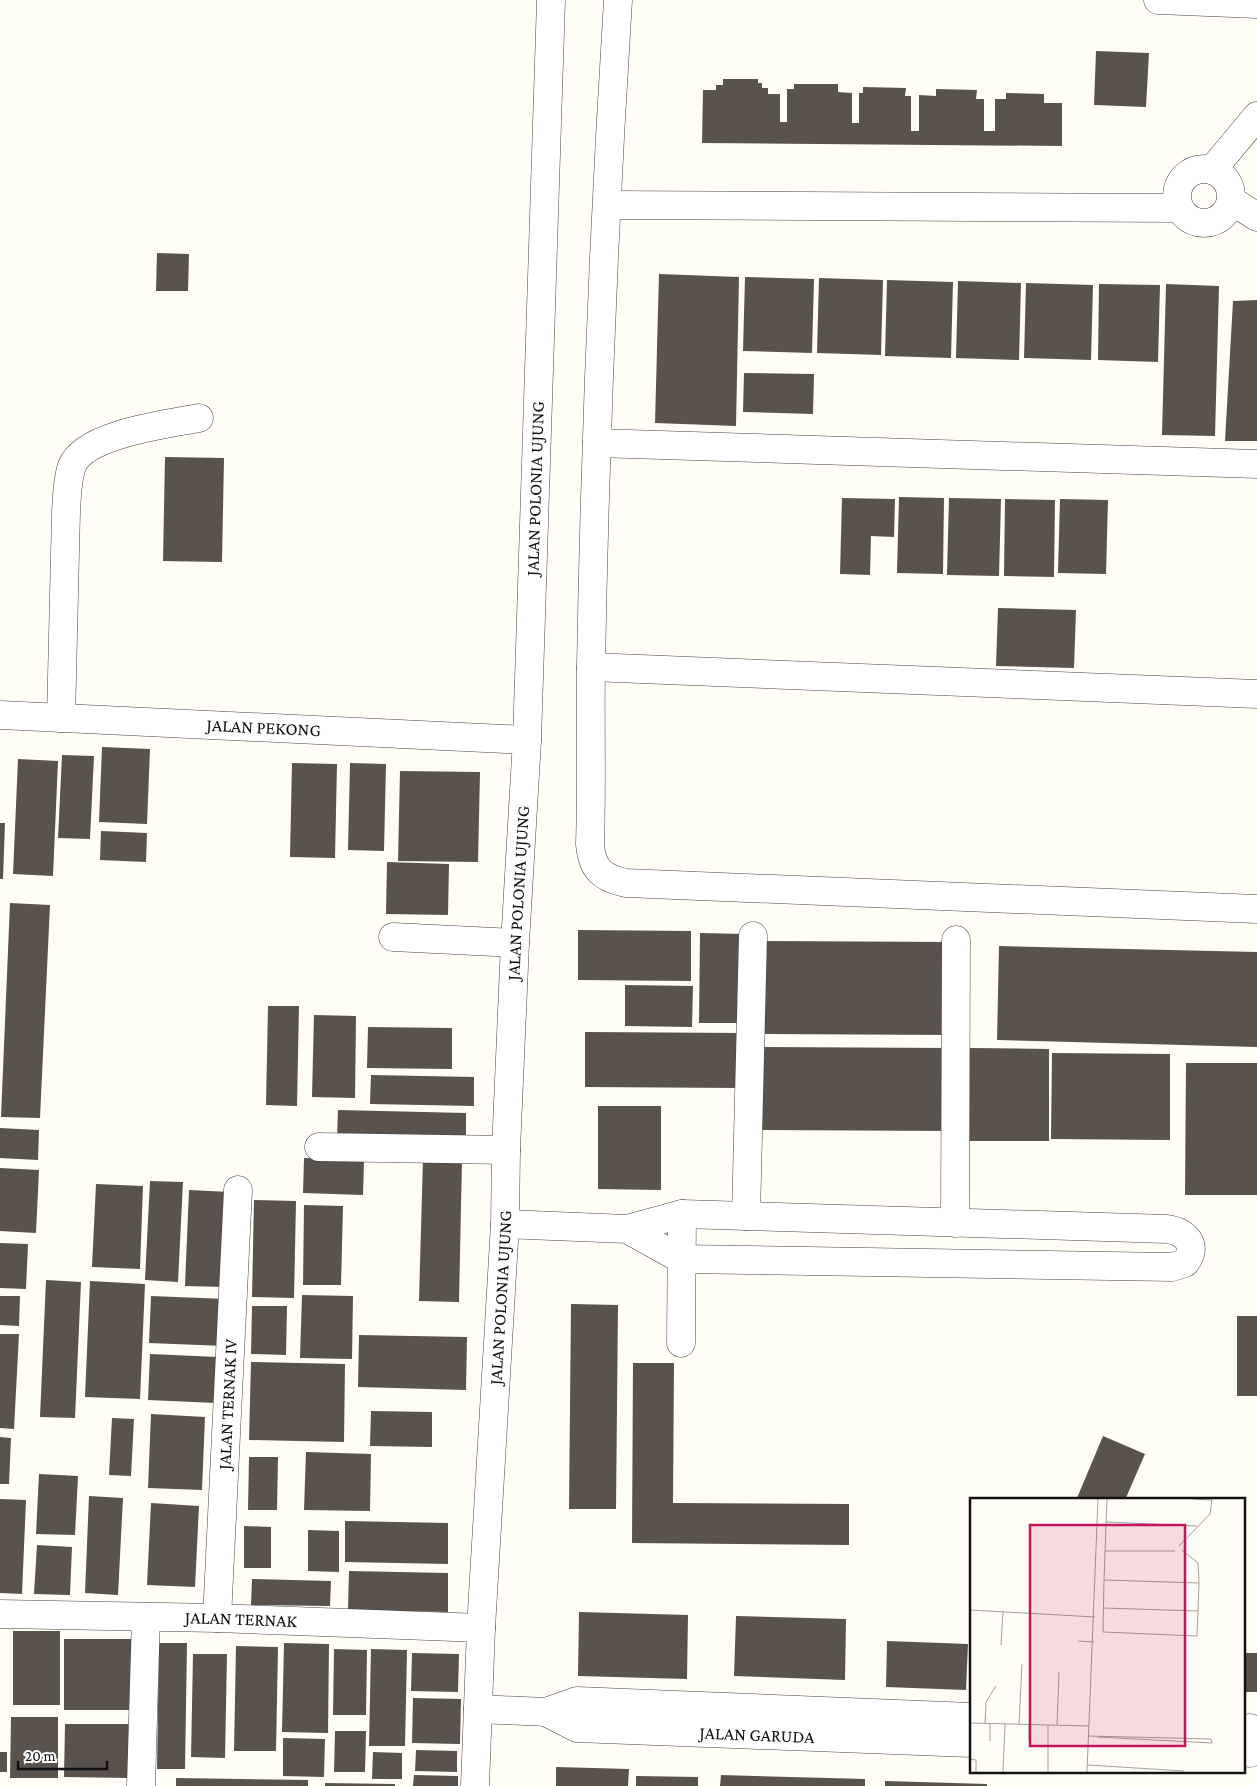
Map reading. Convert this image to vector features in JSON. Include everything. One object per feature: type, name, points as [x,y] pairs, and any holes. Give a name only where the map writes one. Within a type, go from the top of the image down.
[{"type":"street","name":"JALAN POLONIA UJUNG","points":[[475,1786],[505,1224],[506,1150],[526,740],[551,0]]},
{"type":"street","points":[[618,0],[597,443],[591,667],[591,856],[595,867],[604,876],[615,881],[636,884],[1257,910]]},
{"type":"street","points":[[1158,0],[1257,4]]},
{"type":"street","points":[[1212,170],[1257,116]]},
{"type":"street","points":[[1199,169],[1212,170],[1220,174],[1227,181],[1231,190],[1231,200],[1227,211],[1219,220],[1208,224],[1196,223],[1186,218],[1179,208],[1176,195],[1179,184],[1188,174],[1199,169]]},
{"type":"street","points":[[1231,200],[1257,216]]},
{"type":"street","points":[[607,205],[1179,208]]},
{"type":"street","points":[[61,718],[66,512],[68,482],[72,466],[79,454],[99,441],[199,418]]},
{"type":"street","points":[[597,443],[1257,464]]},
{"type":"street","points":[[591,667],[1257,694]]},
{"type":"street","name":"JALAN PEKONG","points":[[0,715],[526,740]]},
{"type":"street","points":[[746,1216],[753,936]]},
{"type":"street","points":[[393,937],[515,943]]},
{"type":"street","points":[[955,1222],[956,940]]},
{"type":"street","points":[[319,1147],[506,1150]]},
{"type":"street","name":"JALAN TERNAK IV","points":[[216,1618],[238,1190]]},
{"type":"street","points":[[681,1343],[680,1260],[682,1214]]},
{"type":"street","points":[[505,1224],[627,1229],[682,1214],[1167,1229],[1180,1232],[1187,1237],[1190,1245],[1190,1256],[1182,1265],[1172,1267],[680,1260],[627,1229]]},
{"type":"street","name":"JALAN TERNAK","points":[[0,1614],[216,1618],[482,1628]]},
{"type":"street","points":[[141,1786],[146,1617]]},
{"type":"street","points":[[576,1728],[577,1701]]},
{"type":"street","name":"JALAN GARUDA","points":[[478,1710],[546,1712],[577,1701],[917,1727],[970,1743]]},
{"type":"street","name":"JALAN GARUDA","points":[[546,1712],[576,1728],[917,1727],[970,1716]]},
{"type":"building","points":[[1096,51],[1149,53],[1146,107],[1094,105]]},
{"type":"building","points":[[723,79],[758,79],[758,83],[762,83],[762,88],[768,88],[768,94],[780,94],[780,122],[787,122],[787,89],[794,89],[794,84],[838,84],[838,92],[852,93],[852,123],[859,123],[859,93],[863,93],[863,87],[906,88],[905,96],[911,96],[911,131],[919,131],[919,95],[936,96],[936,89],[977,90],[976,99],[984,99],[984,131],[995,131],[995,99],[1006,99],[1006,93],[1044,94],[1044,103],[1062,103],[1062,146],[702,143],[703,90],[716,90],[716,85],[723,85]]},
{"type":"building","points":[[157,253],[189,254],[188,291],[156,291]]},
{"type":"building","points":[[659,274],[739,277],[736,426],[655,423]]},
{"type":"building","points":[[745,277],[814,279],[812,353],[743,351]]},
{"type":"building","points":[[819,278],[883,280],[881,355],[817,353]]},
{"type":"building","points":[[887,280],[953,282],[951,358],[885,356]]},
{"type":"building","points":[[958,281],[1021,283],[1019,360],[956,358]]},
{"type":"building","points":[[1026,283],[1093,285],[1091,360],[1024,358]]},
{"type":"building","points":[[1099,284],[1160,285],[1158,362],[1098,360]]},
{"type":"building","points":[[1166,284],[1219,286],[1215,436],[1162,435]]},
{"type":"building","points":[[1257,300],[1257,441],[1225,441],[1233,301]]},
{"type":"building","points":[[744,373],[814,374],[813,414],[743,412]]},
{"type":"building","points":[[165,457],[224,458],[222,562],[163,561]]},
{"type":"building","points":[[899,497],[944,498],[943,574],[897,573]]},
{"type":"building","points":[[842,498],[895,499],[894,537],[871,536],[870,575],[840,574]]},
{"type":"building","points":[[949,498],[1001,499],[999,576],[947,575]]},
{"type":"building","points":[[1005,499],[1055,500],[1054,577],[1004,576]]},
{"type":"building","points":[[1060,499],[1108,500],[1106,574],[1058,573]]},
{"type":"building","points":[[998,608],[1076,610],[1074,668],[996,666]]},
{"type":"building","points":[[102,747],[150,749],[147,824],[99,822]]},
{"type":"building","points":[[62,755],[94,756],[90,839],[58,838]]},
{"type":"building","points":[[18,759],[58,761],[53,876],[13,874]]},
{"type":"building","points":[[292,763],[337,764],[335,858],[290,857]]},
{"type":"building","points":[[350,763],[386,764],[384,851],[348,850]]},
{"type":"building","points":[[400,771],[480,772],[478,862],[398,861]]},
{"type":"building","points":[[0,823],[5,823],[3,879],[0,879]]},
{"type":"building","points":[[101,831],[147,833],[146,862],[100,860]]},
{"type":"building","points":[[387,862],[449,864],[448,915],[386,914]]},
{"type":"building","points":[[10,903],[50,905],[40,1118],[1,1117]]},
{"type":"building","points":[[578,930],[691,931],[691,981],[578,980]]},
{"type":"building","points":[[700,933],[746,934],[745,1023],[699,1023]]},
{"type":"building","points":[[765,941],[952,942],[951,1035],[765,1034]]},
{"type":"building","points":[[999,946],[1257,952],[1257,1047],[997,1040]]},
{"type":"building","points":[[625,985],[693,986],[692,1027],[625,1026]]},
{"type":"building","points":[[268,1006],[299,1006],[297,1106],[266,1105]]},
{"type":"building","points":[[314,1015],[356,1016],[355,1098],[312,1097]]},
{"type":"building","points":[[368,1027],[452,1028],[452,1069],[367,1068]]},
{"type":"building","points":[[585,1032],[742,1033],[742,1088],[585,1087]]},
{"type":"building","points":[[758,1047],[952,1048],[951,1131],[758,1130]]},
{"type":"building","points":[[968,1048],[1049,1049],[1049,1141],[967,1141]]},
{"type":"building","points":[[1052,1053],[1170,1054],[1170,1140],[1051,1139]]},
{"type":"building","points":[[1186,1063],[1257,1063],[1257,1195],[1185,1195]]},
{"type":"building","points":[[371,1075],[474,1077],[474,1106],[370,1104]]},
{"type":"building","points":[[598,1106],[661,1106],[661,1190],[598,1189]]},
{"type":"building","points":[[338,1110],[466,1113],[466,1143],[337,1140]]},
{"type":"building","points":[[0,1128],[39,1130],[38,1160],[0,1158]]},
{"type":"building","points":[[304,1158],[364,1160],[363,1195],[303,1193]]},
{"type":"building","points":[[423,1158],[462,1159],[459,1302],[419,1301]]},
{"type":"building","points":[[0,1168],[39,1170],[36,1233],[0,1231]]},
{"type":"building","points":[[150,1181],[183,1182],[178,1282],[145,1280]]},
{"type":"building","points":[[96,1184],[143,1186],[140,1269],[92,1267]]},
{"type":"building","points":[[189,1190],[230,1192],[226,1287],[185,1286]]},
{"type":"building","points":[[254,1200],[296,1201],[294,1298],[252,1297]]},
{"type":"building","points":[[304,1205],[343,1206],[341,1285],[303,1285]]},
{"type":"building","points":[[0,1243],[28,1244],[26,1289],[0,1288]]},
{"type":"building","points":[[46,1280],[81,1282],[75,1418],[40,1417]]},
{"type":"building","points":[[90,1281],[145,1284],[140,1399],[85,1397]]},
{"type":"building","points":[[302,1295],[353,1296],[352,1359],[300,1358]]},
{"type":"building","points":[[0,1296],[20,1296],[19,1326],[0,1325]]},
{"type":"building","points":[[151,1296],[226,1299],[224,1346],[149,1343]]},
{"type":"building","points":[[571,1304],[618,1305],[616,1509],[569,1509]]},
{"type":"building","points":[[252,1306],[287,1306],[286,1355],[251,1354]]},
{"type":"building","points":[[1237,1316],[1257,1316],[1257,1396],[1237,1396]]},
{"type":"building","points":[[0,1334],[19,1334],[14,1429],[0,1428]]},
{"type":"building","points":[[359,1335],[467,1337],[466,1390],[358,1387]]},
{"type":"building","points":[[150,1354],[218,1357],[216,1403],[148,1400]]},
{"type":"building","points":[[251,1362],[345,1364],[344,1442],[249,1440]]},
{"type":"building","points":[[633,1363],[674,1363],[673,1503],[849,1504],[849,1545],[632,1543]]},
{"type":"building","points":[[371,1411],[432,1412],[432,1447],[370,1446]]},
{"type":"building","points":[[151,1414],[205,1417],[202,1490],[148,1488]]},
{"type":"building","points":[[112,1418],[134,1419],[131,1476],[109,1475]]},
{"type":"building","points":[[1103,1436],[1145,1454],[1126,1498],[1077,1498]]},
{"type":"building","points":[[0,1437],[11,1438],[9,1484],[0,1484]]},
{"type":"building","points":[[306,1452],[371,1454],[370,1511],[304,1510]]},
{"type":"building","points":[[249,1457],[278,1457],[277,1510],[248,1510]]},
{"type":"building","points":[[39,1474],[78,1476],[75,1535],[36,1534]]},
{"type":"building","points":[[89,1496],[123,1498],[118,1595],[85,1593]]},
{"type":"building","points":[[0,1499],[26,1500],[22,1594],[0,1593]]},
{"type":"building","points":[[151,1503],[199,1506],[195,1587],[147,1585]]},
{"type":"building","points":[[345,1521],[448,1523],[448,1564],[345,1562]]},
{"type":"building","points":[[244,1526],[271,1527],[271,1568],[244,1568]]},
{"type":"building","points":[[308,1530],[339,1531],[339,1572],[308,1571]]},
{"type":"building","points":[[37,1545],[72,1547],[70,1595],[34,1594]]},
{"type":"building","points":[[349,1571],[448,1573],[448,1612],[348,1610]]},
{"type":"building","points":[[252,1579],[331,1581],[330,1606],[251,1605]]},
{"type":"building","points":[[579,1612],[688,1615],[687,1679],[578,1676]]},
{"type":"building","points":[[736,1616],[846,1619],[845,1680],[734,1676]]},
{"type":"building","points":[[13,1631],[60,1631],[60,1705],[13,1705]]},
{"type":"building","points":[[64,1639],[133,1639],[133,1710],[64,1710]]},
{"type":"building","points":[[887,1641],[968,1644],[966,1690],[886,1687]]},
{"type":"building","points":[[159,1643],[187,1643],[185,1769],[157,1769]]},
{"type":"building","points":[[284,1643],[329,1644],[328,1733],[282,1732]]},
{"type":"building","points":[[236,1646],[278,1647],[276,1751],[234,1751]]},
{"type":"building","points":[[334,1649],[367,1650],[366,1715],[333,1715]]},
{"type":"building","points":[[371,1649],[407,1650],[405,1746],[369,1746]]},
{"type":"building","points":[[412,1653],[459,1654],[458,1692],[411,1691]]},
{"type":"building","points":[[1244,1653],[1257,1653],[1257,1692],[1244,1692]]},
{"type":"building","points":[[193,1654],[227,1654],[225,1758],[191,1757]]},
{"type":"building","points":[[413,1698],[461,1699],[460,1744],[412,1743]]},
{"type":"building","points":[[11,1717],[58,1717],[58,1778],[10,1778]]},
{"type":"building","points":[[65,1724],[129,1724],[128,1778],[64,1777]]},
{"type":"building","points":[[335,1731],[366,1731],[365,1772],[334,1772]]},
{"type":"building","points":[[283,1738],[325,1739],[324,1777],[283,1776]]},
{"type":"building","points":[[416,1750],[457,1751],[457,1772],[415,1771]]},
{"type":"building","points":[[0,1752],[7,1752],[7,1772],[0,1772]]},
{"type":"building","points":[[373,1752],[402,1753],[402,1779],[372,1779]]},
{"type":"building","points":[[556,1767],[629,1769],[628,1786],[556,1786]]},
{"type":"building","points":[[414,1775],[458,1776],[458,1786],[413,1786]]},
{"type":"building","points":[[721,1775],[865,1779],[865,1786],[720,1786]]},
{"type":"building","points":[[636,1776],[698,1777],[698,1786],[636,1786]]},
{"type":"building","points":[[176,1778],[308,1780],[308,1786],[176,1786]]},
{"type":"building","points":[[885,1781],[987,1784],[987,1786],[885,1786]]},
{"type":"building","points":[[325,1783],[395,1784],[395,1786],[325,1786]]}]
